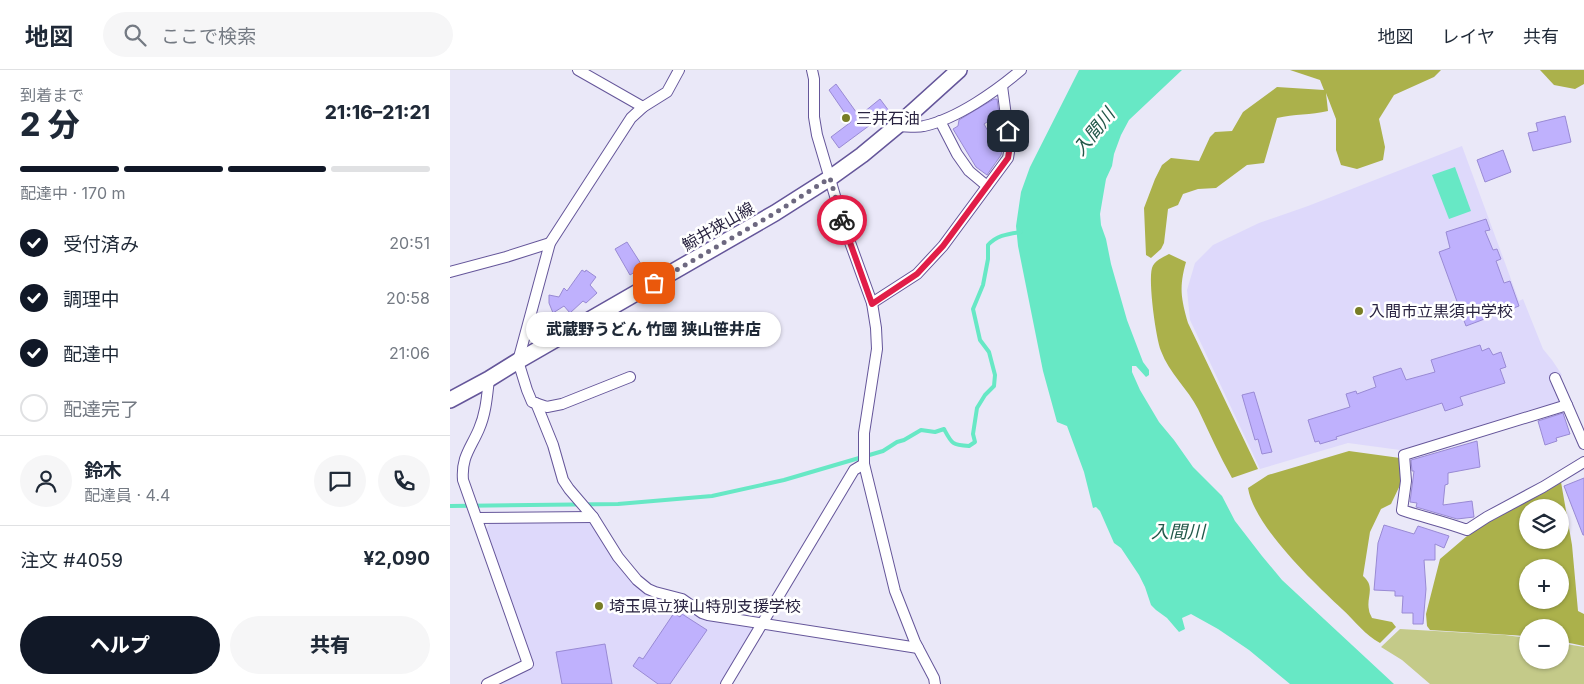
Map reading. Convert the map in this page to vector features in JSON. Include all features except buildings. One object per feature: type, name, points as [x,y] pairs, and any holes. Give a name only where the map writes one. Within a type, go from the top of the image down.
[{"type":"main road","name":"鯨井狭山線","points":[[450,400],[775,213],[830,178],[897,126],[959,70]]},
{"type":"street","points":[[578,70],[643,108]]},
{"type":"street","points":[[630,377],[562,404],[548,407],[532,402],[518,361],[550,243],[631,118],[667,92],[680,70]]},
{"type":"street","points":[[812,70],[814,79],[814,117],[817,134],[843,223],[872,304],[876,328],[877,349],[864,433],[864,464],[895,591],[935,684]]},
{"type":"street","points":[[897,126],[923,127],[952,117],[1002,86],[1021,70]]},
{"type":"street","points":[[872,304],[917,274],[943,246],[1008,158],[1010,146],[1002,86]]},
{"type":"street","points":[[940,121],[957,154],[969,171],[987,186]]},
{"type":"street","points":[[450,272],[550,243]]},
{"type":"street","points":[[1555,378],[1584,444]]},
{"type":"street","points":[[487,684],[528,664],[474,509],[462,480],[463,461],[480,428],[485,410],[489,379]]},
{"type":"street","points":[[536,403],[553,445],[563,480],[593,517],[618,558],[637,580],[648,588],[655,592],[682,599],[708,615],[918,648]]},
{"type":"street","points":[[1567,406],[1404,455],[1406,481],[1402,510],[1467,530],[1584,462]]},
{"type":"street","points":[[726,684],[854,470],[864,464]]},
{"type":"street","points":[[474,509],[593,517]]},
{"type":"shaded area","points":[[1290,70],[1441,70],[1434,77],[1394,95],[1379,119],[1385,147],[1383,160],[1357,169],[1341,165],[1336,150],[1336,119],[1326,93],[1328,111],[1277,118],[1264,163],[1247,165],[1216,188],[1198,189],[1183,194],[1178,205],[1168,209],[1164,243],[1161,249],[1151,258],[1146,255],[1144,208],[1162,165],[1171,158],[1199,161],[1210,137],[1215,132],[1232,131],[1243,112],[1277,87],[1324,90],[1320,80]]},
{"type":"shaded area","points":[[1540,70],[1584,70],[1584,84],[1575,89],[1554,85]]},
{"type":"shaded area","name":"入間市立黒須中学校","points":[[1462,146],[1519,301],[1523,299],[1543,349],[1562,375],[1550,381],[1561,403],[1400,450],[1348,443],[1260,469],[1190,320],[1187,290],[1195,263],[1213,245],[1259,223]]},
{"type":"shaded area","points":[[1169,254],[1186,262],[1182,279],[1182,292],[1188,323],[1258,469],[1232,478],[1198,409],[1164,359],[1157,335],[1153,310],[1151,275],[1155,263]]},
{"type":"shaded area","points":[[1349,451],[1400,458],[1402,481],[1391,504],[1381,509],[1370,532],[1363,576],[1370,588],[1368,605],[1372,618],[1392,622],[1396,627],[1380,643],[1360,628],[1287,553],[1261,519],[1248,488],[1268,475]]},
{"type":"shaded area","points":[[1561,482],[1564,499],[1532,499],[1547,491]]},
{"type":"shaded area","points":[[1519,506],[1519,549],[1569,549],[1569,528],[1578,611],[1584,614],[1584,646],[1569,643],[1569,619],[1519,619],[1519,636],[1430,630],[1427,626],[1426,614],[1440,559],[1472,531]]},
{"type":"shaded area","name":"埼玉県立狭山特別支援学校","points":[[491,522],[592,522],[644,590],[753,626],[755,629],[721,684],[496,684],[534,667],[486,529]]},
{"type":"shaded area","points":[[1400,629],[1505,635],[1519,637],[1519,669],[1569,669],[1569,644],[1584,647],[1584,684],[1430,684],[1402,660],[1381,647]]},
{"type":"water","name":"入間川","points":[[1079,70],[1182,70],[1129,120],[1121,135],[1106,179],[1100,214],[1101,225],[1127,320],[1143,362],[1149,370],[1149,375],[1146,377],[1136,366],[1132,366],[1132,372],[1140,390],[1159,422],[1193,467],[1222,496],[1235,521],[1282,580],[1394,684],[1290,684],[1249,650],[1191,614],[1182,618],[1185,629],[1179,632],[1167,618],[1151,605],[1139,575],[1121,548],[1114,543],[1100,511],[1096,507],[1093,508],[1084,472],[1067,426],[1057,422],[1043,371],[1018,246],[1016,226],[1021,192],[1030,167]]},
{"type":"water","points":[[1455,167],[1471,211],[1449,219],[1432,175]]},
{"type":"waterway","points":[[450,506],[618,504],[712,496],[784,480],[883,451],[921,430],[935,432],[944,429],[953,443],[969,446],[975,442],[973,434],[977,408],[985,395],[994,386],[995,375],[989,352],[980,340],[973,309],[983,285],[988,259],[988,245],[999,237],[1021,232]]},
{"type":"way so far","points":[[654,283],[775,213],[830,178],[842,220]]},
{"type":"place","name":"三井石油","points":[[846,118]]},
{"type":"place","name":"武蔵野うどん 竹國 狭山笹井店","points":[[654,283]]},
{"type":"place","name":"入間市立黒須中学校","points":[[1359,311]]},
{"type":"place","name":"埼玉県立狭山特別支援学校","points":[[599,606]]},
{"type":"route","points":[[842,220],[872,304],[917,274],[943,246],[1008,158],[1010,146],[1008,131]]}]
